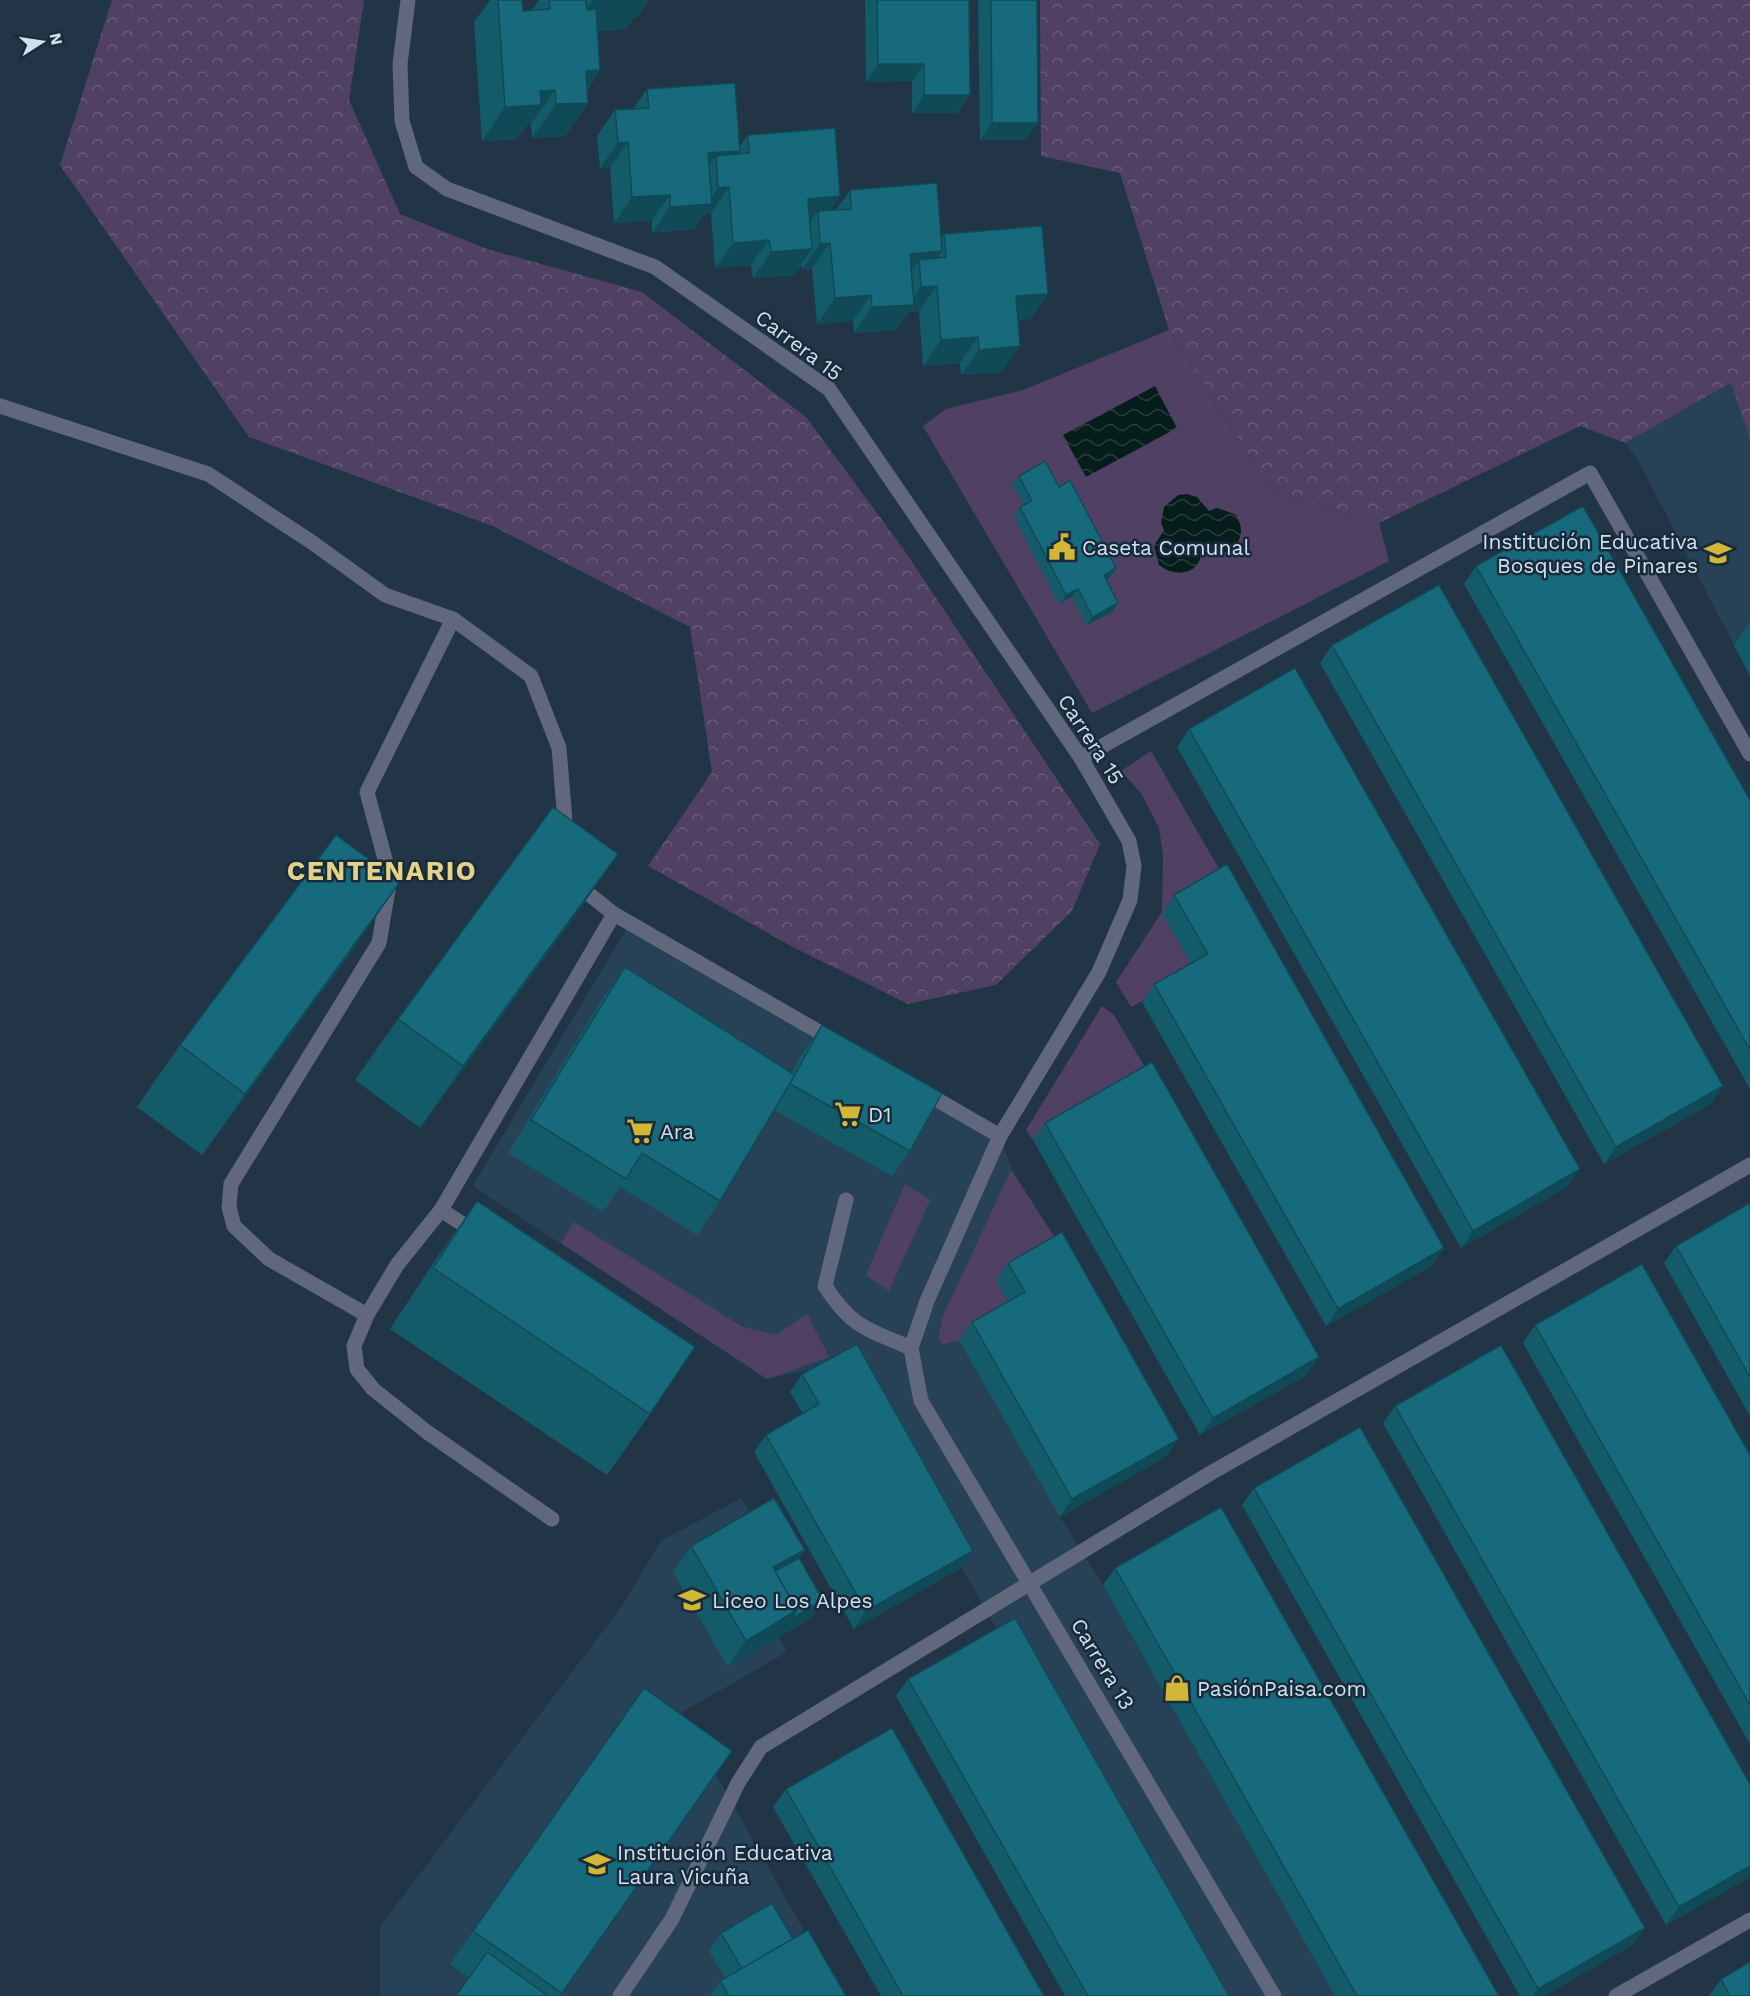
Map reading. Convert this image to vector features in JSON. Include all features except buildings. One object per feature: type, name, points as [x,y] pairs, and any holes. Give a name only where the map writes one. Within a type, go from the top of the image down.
[{"type":"street","name":"Carrera 15","points":[[408,0],[400,76],[402,121],[416,167],[447,189],[655,267],[829,389],[1081,758],[1128,841],[1134,866],[1130,900],[1099,972],[1000,1136],[927,1301],[911,1348]]},
{"type":"street","points":[[0,406],[208,474],[313,543],[385,595],[453,619],[531,676],[559,748],[570,859],[580,887],[614,914],[845,1047]]},
{"type":"street","points":[[1081,758],[1590,473],[1750,754]]},
{"type":"street","points":[[367,1315],[270,1259],[234,1226],[229,1207],[231,1184],[379,943],[390,878],[367,792],[453,619]]},
{"type":"street","points":[[552,1519],[427,1432],[373,1389],[357,1369],[354,1346],[367,1315],[397,1265],[441,1209],[614,914]]},
{"type":"street","points":[[907,1083],[1000,1136]]},
{"type":"street","points":[[620,1996],[672,1919],[738,1783],[761,1747],[1209,1474],[1750,1165]]},
{"type":"street","points":[[846,1200],[825,1286],[840,1309],[854,1323],[911,1348]]},
{"type":"street","points":[[441,1209],[490,1242]]},
{"type":"street","name":"Carrera 13","points":[[911,1348],[921,1401],[1274,1996]]},
{"type":"street","points":[[1616,1996],[1750,1920]]},
{"type":"shaded area","name":"Institución Educativa Bosques de Pinares","points":[[1732,383],[1750,439],[1750,676],[1638,460],[1625,443]]},
{"type":"shaded area","points":[[630,923],[1000,1136],[1012,1170],[1059,1244],[996,1280],[1060,1517],[1103,1585],[1335,1996],[1207,1996],[844,1362],[767,1379],[473,1186]]},
{"type":"shaded area","name":"Institución Educativa Laura Vicuña","points":[[741,1498],[787,1576],[755,1593],[787,1652],[681,1713],[841,1996],[380,1996],[380,1927],[621,1607],[661,1541]]},
{"type":"green space","points":[[112,0],[364,0],[349,100],[400,214],[487,249],[642,292],[806,417],[902,547],[1100,844],[1072,911],[996,985],[908,1004],[793,947],[648,866],[712,772],[690,627],[493,526],[249,437],[60,165]]},
{"type":"green space","points":[[1040,0],[1750,0],[1750,439],[1731,383],[1625,443],[1580,426],[1379,523],[1273,493],[1169,330],[1120,173],[1041,156]]},
{"type":"green space","points":[[1169,330],[1273,493],[1379,523],[1389,561],[1092,713],[923,426],[946,409],[1023,390]]},
{"type":"green space","points":[[1151,751],[1219,869],[1195,972],[1131,1007],[1116,982],[1162,912],[1163,856],[1159,828],[1141,793],[1121,771]]},
{"type":"green space","points":[[1102,1006],[1114,1015],[1146,1069],[1086,1110],[1033,1140],[1026,1130]]},
{"type":"green space","points":[[1011,1170],[1059,1244],[1013,1309],[959,1340],[943,1344],[938,1339],[943,1316]]},
{"type":"green space","points":[[905,1184],[930,1200],[889,1291],[866,1275]]},
{"type":"green space","points":[[574,1222],[743,1327],[776,1335],[807,1314],[829,1357],[767,1379],[561,1243]]},
{"type":"water","points":[[1155,386],[1177,428],[1086,477],[1063,435]]},
{"type":"water","points":[[1187,494],[1197,497],[1209,511],[1217,508],[1235,514],[1241,531],[1238,541],[1229,550],[1223,553],[1201,548],[1198,564],[1188,571],[1173,572],[1159,565],[1154,546],[1164,530],[1161,523],[1164,507],[1178,495]]},
{"type":"place","name":"Caseta Comunal","points":[[1062,547]]},
{"type":"place","name":"Institución Educativa Bosques de Pinares","points":[[1718,553]]},
{"type":"place","name":"D1","points":[[848,1114]]},
{"type":"place","name":"Ara","points":[[640,1131]]},
{"type":"place","name":"Liceo Los Alpes","points":[[692,1600]]},
{"type":"place","name":"PasiónPaisa.com","points":[[1177,1688]]},
{"type":"place","name":"Institución Educativa Laura Vicuña","points":[[597,1864]]},
{"type":"district","name":"CENTENARIO","points":[[382,871]]}]
